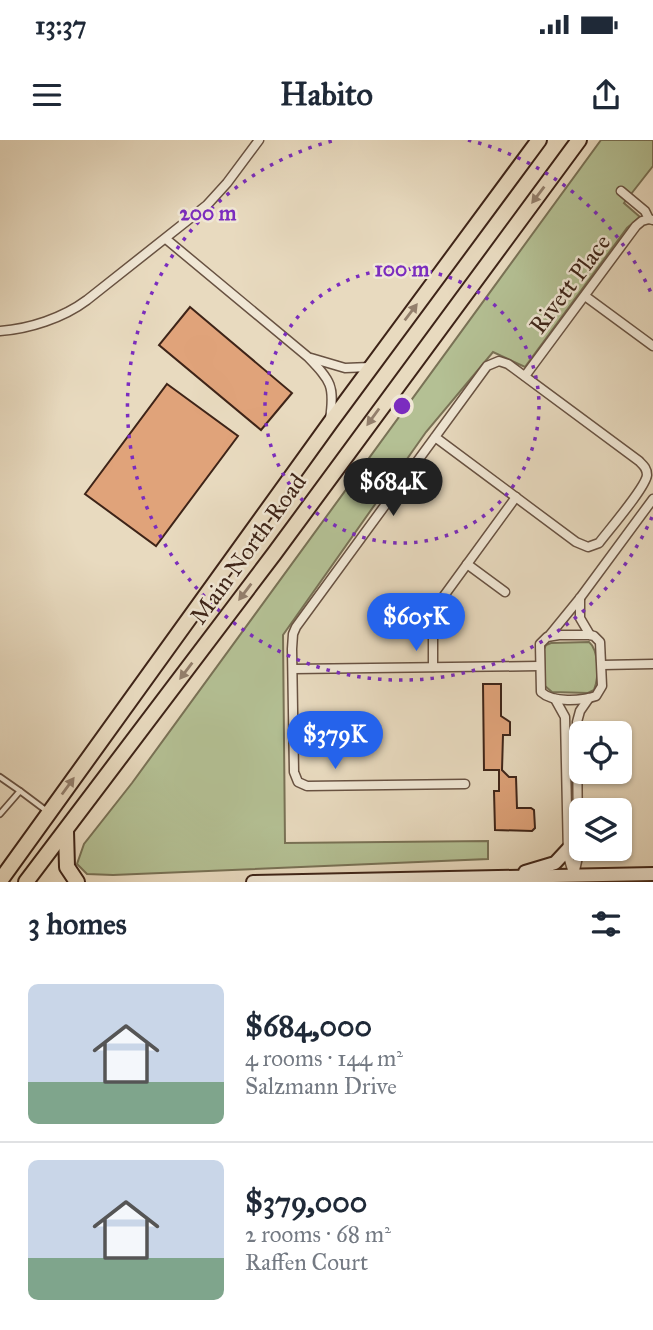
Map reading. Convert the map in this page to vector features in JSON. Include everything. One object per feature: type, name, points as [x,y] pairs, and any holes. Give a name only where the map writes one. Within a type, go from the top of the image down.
[{"type":"highway","name":"Main North Road","points":[[1,877],[539,140]]},
{"type":"highway","name":"Main North Road","points":[[26,882],[274,554],[579,140]]},
{"type":"highway","points":[[66,831],[67,867],[78,882]]},
{"type":"main road","points":[[508,877],[555,863],[568,849]]},
{"type":"main road","points":[[253,882],[508,877],[574,879],[653,874]]},
{"type":"street","points":[[0,331],[33,324],[78,306],[216,197],[259,140]]},
{"type":"street","points":[[621,191],[645,211],[651,220]]},
{"type":"street","name":"Rivett Place","points":[[525,376],[638,224],[651,220]]},
{"type":"street","points":[[166,239],[308,357],[328,378],[333,400],[330,423]]},
{"type":"street","points":[[585,296],[653,346]]},
{"type":"street","points":[[308,357],[345,368],[371,367]]},
{"type":"street","points":[[435,437],[576,542],[592,547],[599,543],[642,486],[646,469],[639,461],[504,361],[494,361],[486,366],[296,627],[292,639],[294,772],[295,778],[302,785],[465,784]]},
{"type":"street","points":[[433,667],[435,611],[516,497]]},
{"type":"street","points":[[547,637],[590,635],[600,642],[601,690],[596,696],[555,699],[541,692],[540,644],[580,598],[653,499]]},
{"type":"street","points":[[467,565],[505,592]]},
{"type":"street","points":[[580,598],[580,618],[590,635]]},
{"type":"street","points":[[602,665],[653,664]]},
{"type":"street","points":[[293,669],[539,666]]},
{"type":"street","points":[[574,879],[578,856],[577,722],[580,710],[589,698]]},
{"type":"street","points":[[555,699],[564,714],[565,723],[568,849],[574,879]]},
{"type":"lane","points":[[0,777],[49,813]]},
{"type":"lane","points":[[1,815],[20,791]]},
{"type":"green space","points":[[601,140],[653,140],[653,166],[624,203],[640,217],[627,228],[525,367],[493,352],[426,432],[283,635],[285,843],[488,841],[488,859],[87,874],[77,864],[84,844],[132,783]]},
{"type":"green space","points":[[589,642],[595,651],[597,664],[594,690],[588,693],[552,692],[545,686],[546,645]]},
{"type":"building","points":[[190,307],[292,393],[261,430],[159,345]]},
{"type":"building","points":[[167,384],[238,436],[156,546],[85,494]]},
{"type":"building","points":[[483,684],[501,684],[501,716],[510,722],[510,735],[503,735],[502,770],[509,777],[516,777],[517,808],[534,810],[535,828],[532,831],[495,830],[494,791],[499,791],[499,770],[484,770]]}]
